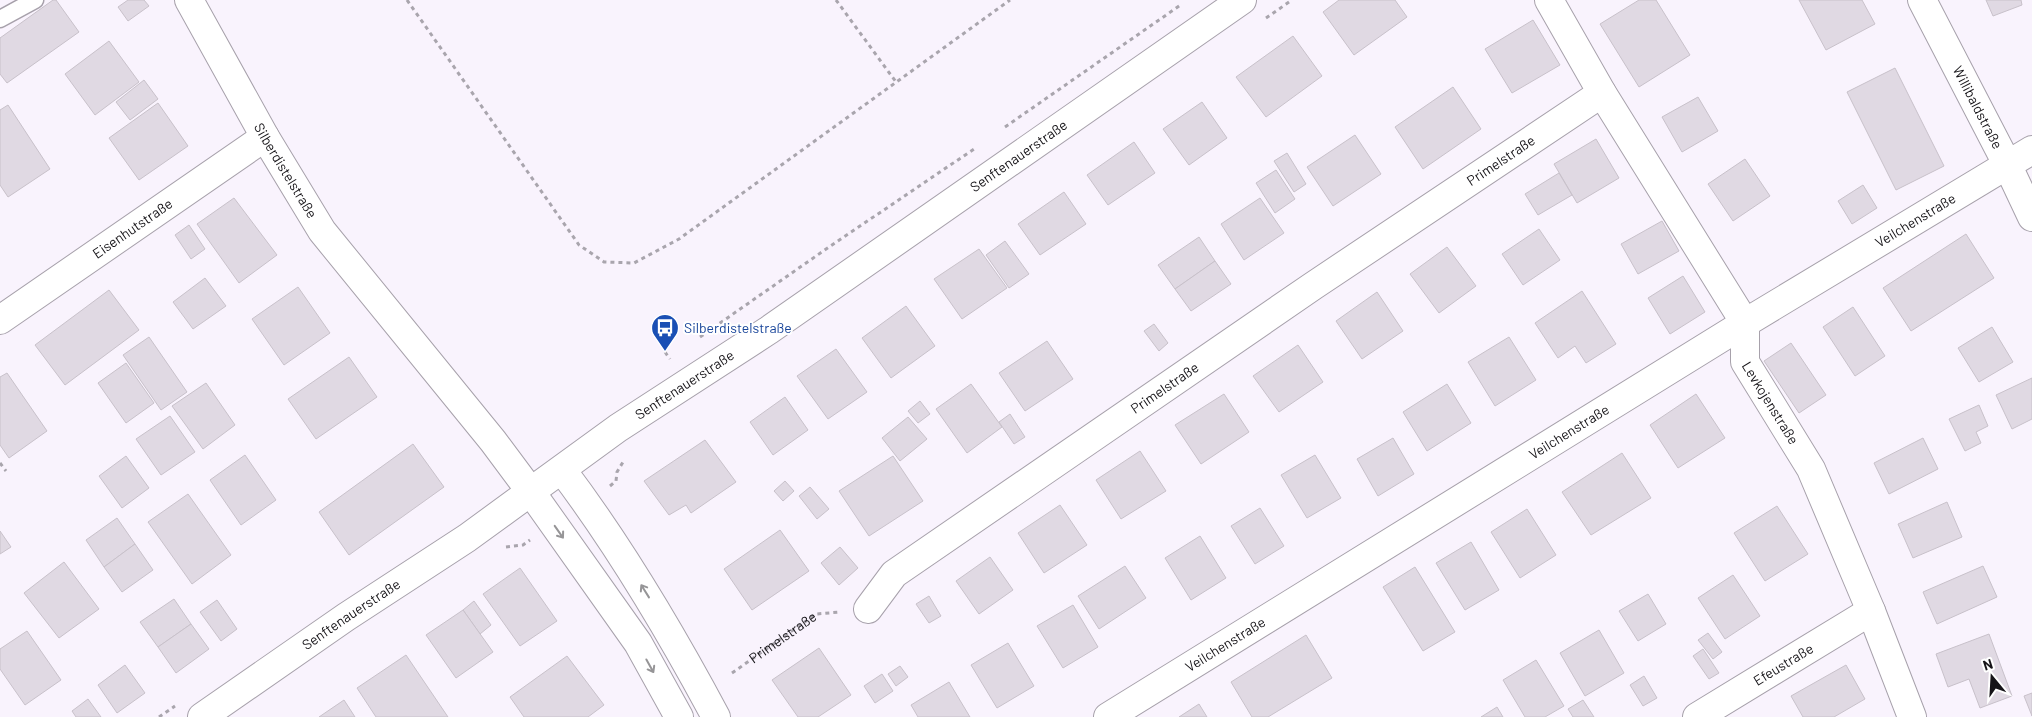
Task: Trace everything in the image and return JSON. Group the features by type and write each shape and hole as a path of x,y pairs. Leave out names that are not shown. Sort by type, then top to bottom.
{"street":[{"name":"Silberdistelstraße","path":"189,0 265,137 322,231 493,440 638,643 679,717"},
{"name":"Senftenauerstraße","path":"202,717 346,617 467,538 618,428 768,330 1242,0"},
{"path":"1549,0 1602,93 1745,323"},
{"name":"Willibaldstraße","path":"1922,0 2007,164 2032,217"},
{"name":"Primelstraße","path":"868,609 894,574 1313,286 1602,93"},
{"name":"Eisenhutstraße","path":"0,320 265,137"},
{"name":"Veilchenstraße","path":"1108,717 1745,323 2032,150"},
{"name":"Levkojenstraße","path":"1745,323 1745,362 1811,469 1871,611 1912,717"},
{"path":"513,468 562,470 605,529 671,633 716,717"},
{"name":"Efeustraße","path":"1696,717 1871,611"}],"lane":[{"path":"0,19 35,0"}],"path":[{"path":"407,0 579,245 604,262 634,264 680,239 1010,0"},
{"path":"836,0 896,82"},
{"path":"1001,130 1187,0"},
{"path":"698,339 829,246 984,142"},
{"path":"665,352 670,359"},
{"path":"662,364 677,354"},
{"path":"616,481 617,472 622,462"},
{"path":"0,463 6,471"},
{"path":"504,547 523,545"},
{"name":"Primelstraße","path":"732,672 816,614 868,609"}],"building":[{"path":"53,0 56,0 79,32 7,83 0,74 0,38"},
{"path":"128,0 144,0 149,6 128,21 118,7"},
{"path":"1339,0 1395,0 1407,17 1354,55 1323,12"},
{"path":"1639,0 1656,0 1690,55 1639,87 1600,24"},
{"path":"1799,0 1862,0 1875,24 1826,50"},
{"path":"1986,0 2021,0 2022,5 1993,16"},
{"path":"1533,20 1560,65 1512,93 1485,49"},
{"path":"1293,36 1322,76 1266,117 1236,77"},
{"path":"109,41 139,82 95,115 65,74"},
{"path":"1895,68 1944,166 1896,190 1847,92"},
{"path":"144,80 158,99 130,120 116,102"},
{"path":"1453,87 1481,129 1423,169 1395,127"},
{"path":"1698,97 1718,131 1682,152 1662,117"},
{"path":"1202,102 1227,138 1189,165 1163,129"},
{"path":"158,103 188,146 139,180 109,138"},
{"path":"8,105 50,169 8,197 0,185 0,110"},
{"path":"1355,135 1381,174 1333,206 1307,167"},
{"path":"1596,139 1619,178 1577,203 1554,164"},
{"path":"1134,142 1155,173 1108,205 1087,175"},
{"path":"1287,153 1306,184 1294,192 1274,161"},
{"path":"1745,159 1770,196 1733,221 1708,184"},
{"path":"1276,170 1295,199 1275,213 1256,183"},
{"path":"1559,173 1572,195 1538,215 1525,194"},
{"path":"1863,185 1877,208 1852,224 1838,201"},
{"path":"1064,192 1086,224 1040,255 1018,224"},
{"path":"234,198 277,255 239,283 197,224"},
{"path":"1260,198 1284,233 1244,260 1221,224"},
{"path":"1662,221 1679,251 1638,274 1621,244"},
{"path":"189,225 205,249 191,259 175,235"},
{"path":"1539,229 1560,260 1523,285 1502,254"},
{"path":"1966,234 1994,278 1911,331 1883,288"},
{"path":"1199,237 1215,261 1175,289 1158,265"},
{"path":"1005,241 1029,274 1009,288 986,255"},
{"path":"1447,247 1476,286 1439,313 1410,274"},
{"path":"979,249 1007,288 962,319 934,279"},
{"path":"1215,261 1231,284 1191,311 1175,289"},
{"path":"1683,276 1705,312 1670,334 1648,298"},
{"path":"205,278 226,306 193,329 173,302"},
{"path":"298,287 330,333 284,365 252,319"},
{"path":"109,290 139,330 65,385 35,345"},
{"path":"1582,291 1616,344 1586,363 1575,346 1558,358 1535,323"},
{"path":"1377,292 1403,331 1362,359 1336,321"},
{"path":"906,306 935,346 891,378 862,338"},
{"path":"1853,307 1885,356 1855,376 1823,327"},
{"path":"1154,324 1168,343 1159,351 1144,331"},
{"path":"1992,327 2013,362 1979,382 1958,348"},
{"path":"149,337 187,392 161,410 123,355"},
{"path":"1509,337 1536,380 1495,406 1468,362"},
{"path":"1047,341 1073,379 1025,411 999,373"},
{"path":"1791,343 1826,395 1799,413 1764,361"},
{"path":"1298,345 1323,382 1279,412 1253,376"},
{"path":"836,349 867,392 828,419 797,376"},
{"path":"349,357 377,397 316,439 288,399"},
{"path":"126,363 154,403 126,423 98,383"},
{"path":"7,373 47,431 9,458 0,445 0,377"},
{"path":"2032,378 2032,419 2012,429 1996,395"},
{"path":"206,383 235,425 203,449 172,406"},
{"path":"971,384 1002,427 967,453 936,409"},
{"path":"1447,384 1471,423 1427,451 1403,412"},
{"path":"1224,394 1249,432 1201,464 1175,425"},
{"path":"1696,394 1725,438 1678,468 1650,425"},
{"path":"785,397 808,430 773,455 750,422"},
{"path":"920,401 930,414 918,423 908,411"},
{"path":"1979,405 1988,426 1976,432 1981,443 1965,451 1949,419"},
{"path":"1010,414 1025,437 1014,444 999,422"},
{"path":"170,416 195,452 161,475 136,439"},
{"path":"908,417 927,439 900,461 882,438"},
{"path":"1393,438 1414,474 1378,496 1357,459"},
{"path":"1923,438 1938,469 1889,494 1874,463"},
{"path":"705,440 736,482 691,513 686,505 669,515 644,481"},
{"path":"413,444 444,487 349,555 319,512"},
{"path":"1140,451 1166,491 1121,519 1096,480"},
{"path":"1622,453 1651,498 1591,535 1562,492"},
{"path":"245,455 276,500 241,525 210,480"},
{"path":"1315,455 1341,498 1307,518 1281,475"},
{"path":"126,456 149,488 122,508 99,476"},
{"path":"893,456 923,501 869,536 839,491"},
{"path":"785,481 794,491 783,501 774,491"},
{"path":"810,487 829,509 817,519 799,496"},
{"path":"188,494 231,555 192,584 148,522"},
{"path":"1947,502 1962,537 1913,558 1898,524"},
{"path":"1060,505 1087,545 1044,573 1018,533"},
{"path":"1777,506 1808,554 1765,581 1734,533"},
{"path":"1260,508 1284,546 1255,564 1231,526"},
{"path":"1527,509 1556,555 1520,578 1491,532"},
{"path":"117,518 135,544 104,567 86,540"},
{"path":"780,530 809,571 752,610 724,569"},
{"path":"0,531 11,547 0,554"},
{"path":"1200,536 1226,578 1191,600 1165,558"},
{"path":"1471,542 1499,590 1465,610 1436,563"},
{"path":"135,544 153,570 122,592 104,567"},
{"path":"840,547 858,568 839,585 821,563"},
{"path":"990,557 1013,590 979,614 956,581"},
{"path":"64,562 99,609 59,638 24,593"},
{"path":"1125,566 1146,598 1099,629 1078,596"},
{"path":"1983,566 1997,597 1937,624 1923,592"},
{"path":"1415,567 1455,632 1423,651 1383,587"},
{"path":"520,568 557,621 520,646 483,594"},
{"path":"1733,575 1760,616 1725,639 1698,598"},
{"path":"1648,594 1666,624 1638,641 1619,611"},
{"path":"929,596 941,616 929,623 916,604"},
{"path":"174,599 191,624 158,647 140,622"},
{"path":"217,600 237,629 221,641 200,612"},
{"path":"474,601 491,625 480,634 463,610"},
{"path":"1073,605 1098,647 1063,668 1037,626"},
{"path":"463,610 493,652 456,678 426,635"},
{"path":"191,624 209,649 176,673 158,647"},
{"path":"1599,630 1624,673 1585,696 1560,653"},
{"path":"27,631 61,680 25,705 0,669 0,649"},
{"path":"1708,633 1722,652 1713,659 1698,640"},
{"path":"1989,634 2012,696 1980,708 1969,679 1948,687 1936,654"},
{"path":"1306,635 1332,678 1268,717 1252,717 1231,682"},
{"path":"1008,643 1034,686 997,708 971,665"},
{"path":"819,648 851,695 818,717 798,717 772,680"},
{"path":"1703,649 1719,673 1709,679 1693,656"},
{"path":"406,655 448,717 376,717 357,688"},
{"path":"567,656 604,705 588,717 524,717 510,697"},
{"path":"1536,660 1564,706 1545,717 1525,717 1503,680"},
{"path":"125,665 145,693 117,713 98,685"},
{"path":"1846,665 1865,699 1834,717 1803,717 1791,696"},
{"path":"900,666 908,677 896,686 888,674"},
{"path":"882,674 893,691 875,703 864,686"},
{"path":"1644,676 1657,698 1643,706 1630,685"},
{"path":"949,682 970,717 918,717 911,705"},
{"path":"2032,693 2032,716 2024,696"},
{"path":"88,699 101,717 76,717 72,711"},
{"path":"344,700 355,717 319,717"},
{"path":"1583,700 1594,717 1573,717 1568,709"},
{"path":"1199,704 1207,717 1179,717"},
{"path":"1497,707 1503,717 1481,717"}],"place":[{"name":"Silberdistelstraße","path":"665,352"}]}
